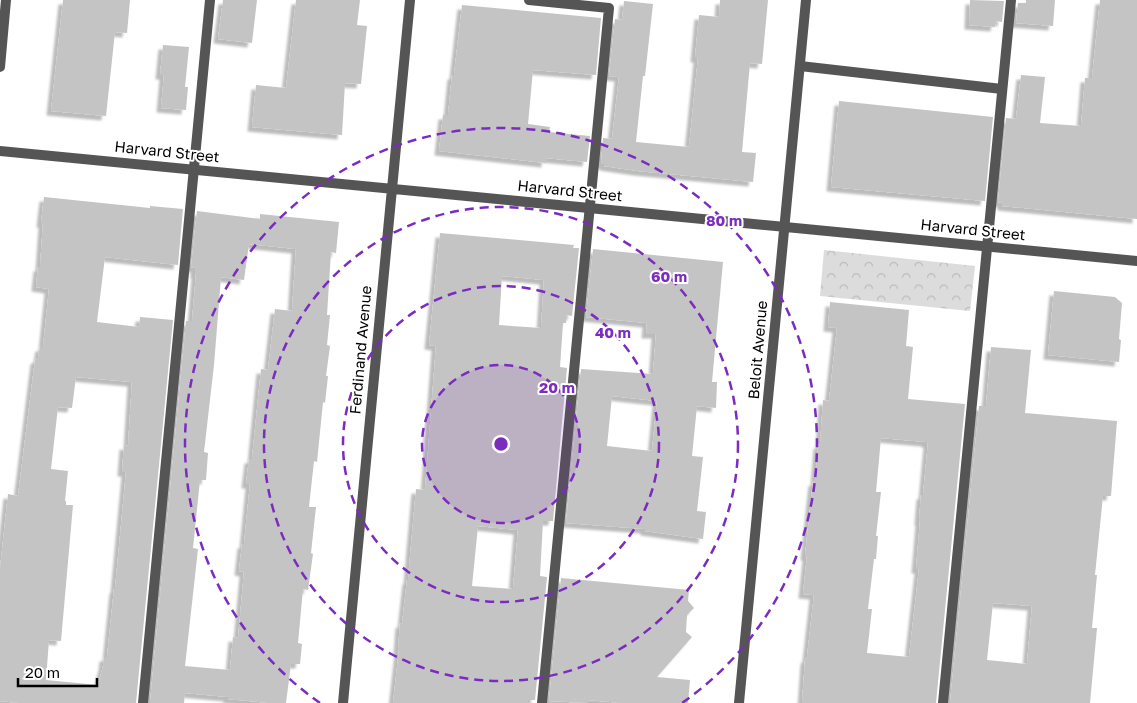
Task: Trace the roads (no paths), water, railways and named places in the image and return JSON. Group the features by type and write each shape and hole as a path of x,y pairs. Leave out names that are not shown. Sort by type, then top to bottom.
{"street":[{"path":"0,67 6,0"},
{"path":"143,703 210,0"},
{"name":"Ferdinand Avenue","path":"343,703 410,0"},
{"path":"529,0 609,8 542,703"},
{"name":"Beloit Avenue","path":"740,703 806,0"},
{"path":"943,703 1011,0"},
{"path":"800,66 1002,89"},
{"name":"Harvard Street","path":"0,151 1137,261"}]}
